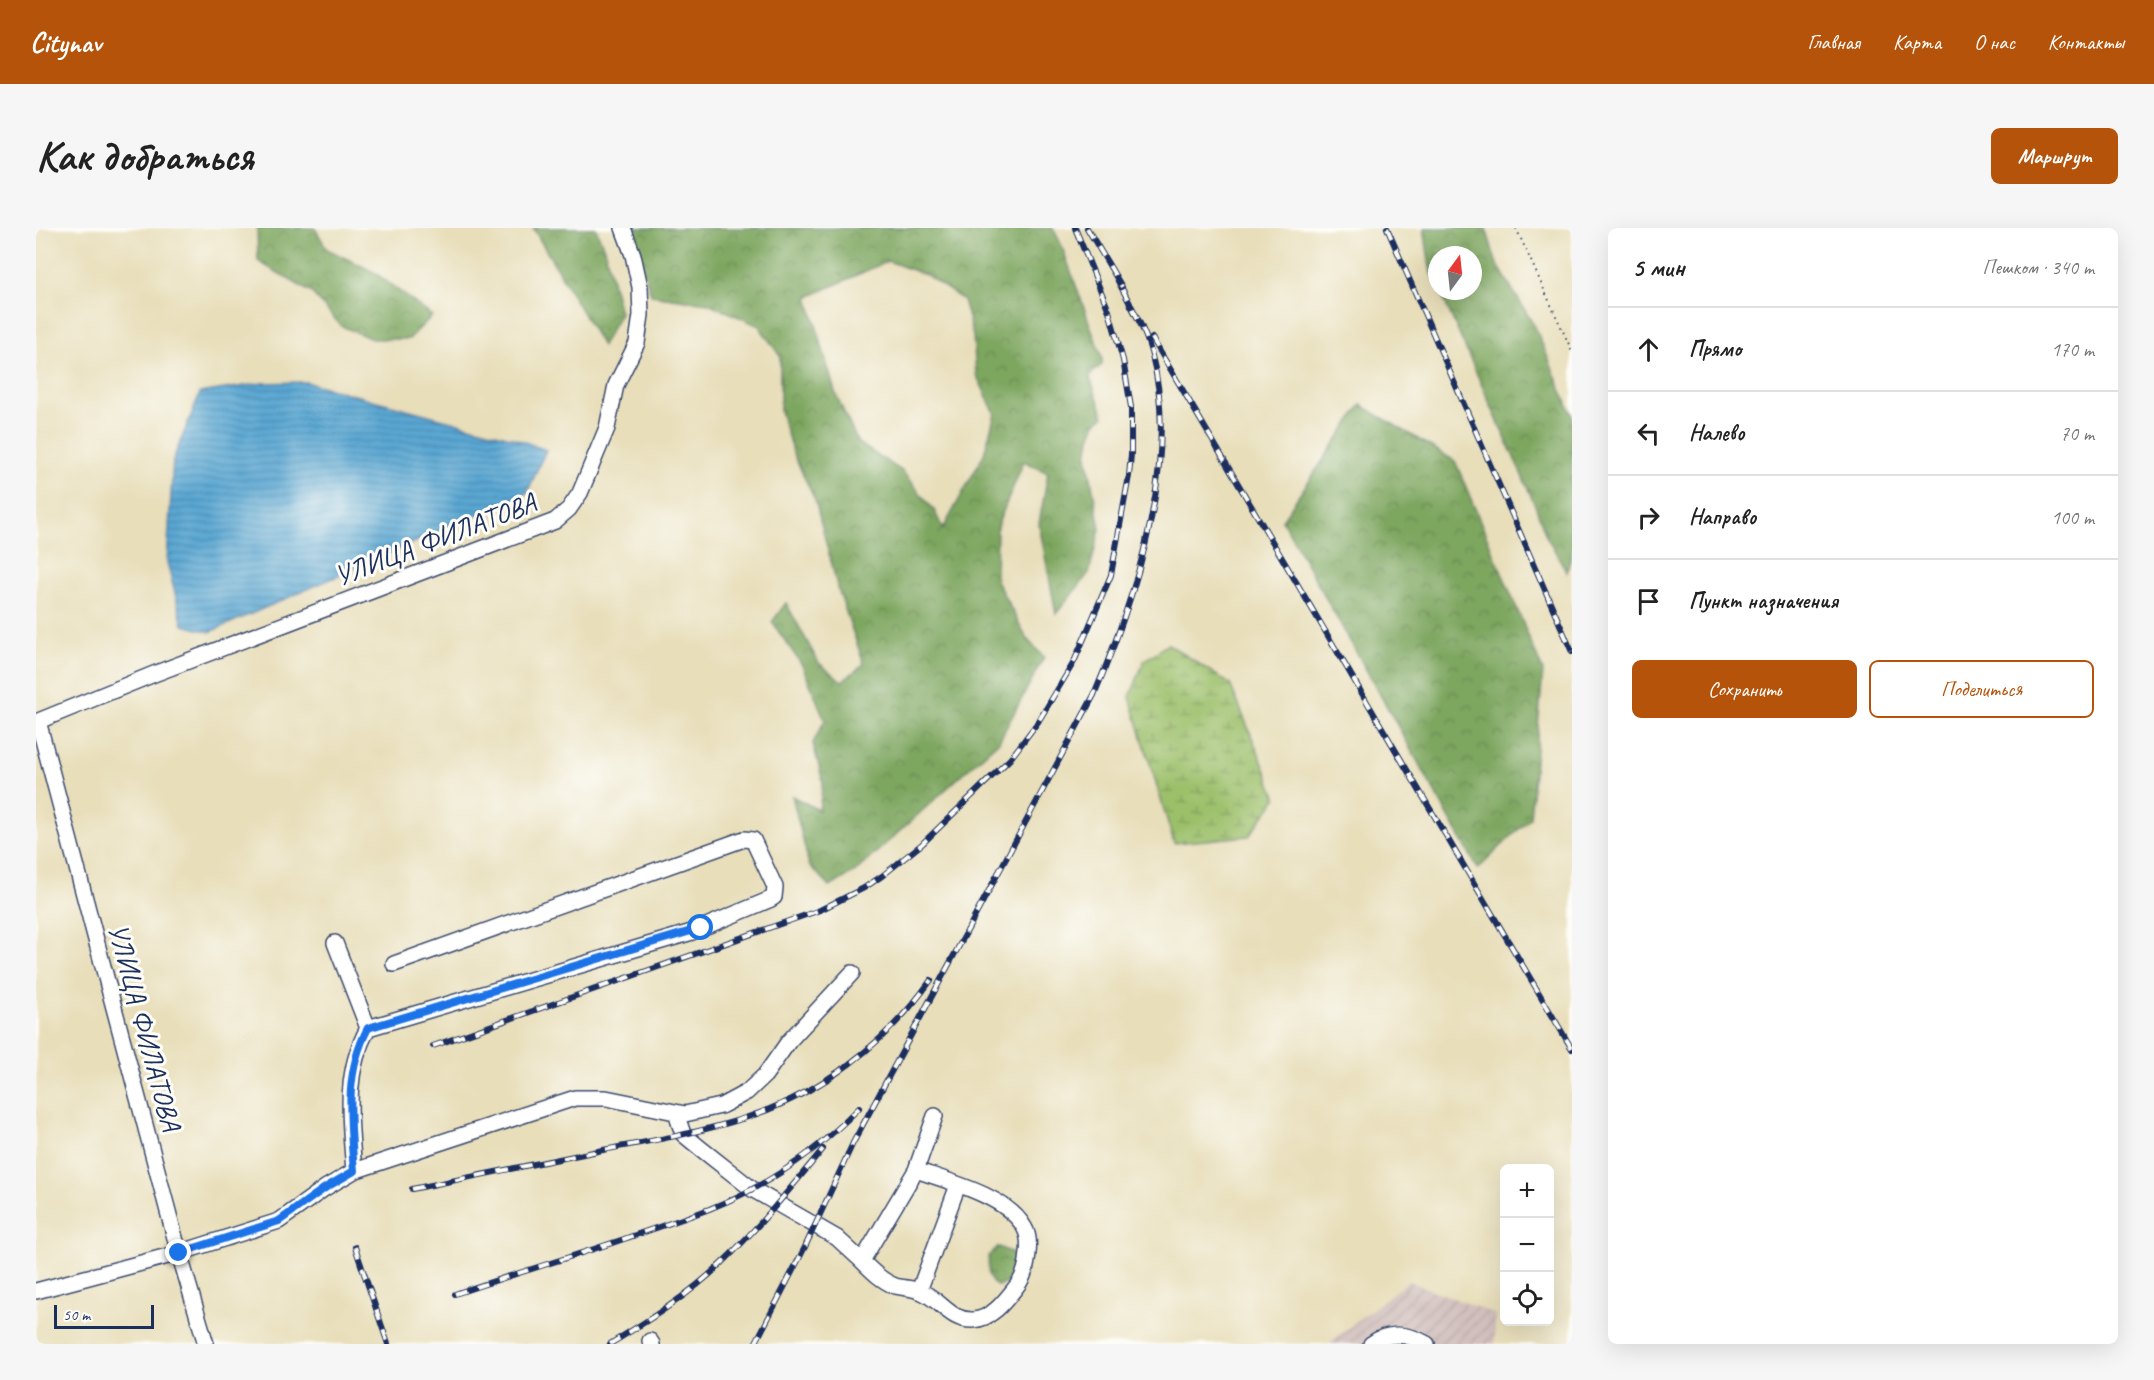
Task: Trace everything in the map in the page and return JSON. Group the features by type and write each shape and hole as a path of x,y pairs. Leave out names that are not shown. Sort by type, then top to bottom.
{"street":[{"name":"УЛИЦА ФИЛАТОВА","path":"206,1344 179,1253 37,722 154,674 555,520 569,509 580,494 607,428 616,385 637,343 641,315 640,287 633,255 623,228"},
{"path":"368,1028 701,928 771,899 774,897 775,887 753,840 744,839 394,964"},
{"path":"335,943 368,1028 357,1052 351,1075 350,1114 354,1171"},
{"path":"36,1291 179,1253 279,1221 325,1188 354,1171 574,1098 606,1098 676,1113 694,1113 721,1106 747,1092 765,1075 789,1041 852,972"},
{"path":"676,1113 683,1134 752,1189 832,1235 890,1283 919,1291 954,1316 978,1320 996,1309 1017,1286 1026,1270 1027,1232 1020,1221 993,1200 916,1170"},
{"path":"862,1261 916,1170 935,1116"},
{"path":"919,1291 958,1185"},
{"path":"1371,1344 1398,1334 1411,1336 1427,1344"}],"path":[{"path":"1516,228 1572,351"}],"shaded area":[{"path":"1408,1281 1495,1314 1495,1344 1328,1344"}],"green space":[{"path":"257,228 315,228 327,249 374,272 432,316 409,339 372,339 341,326 312,293 258,261"},
{"path":"533,228 596,228 605,251 620,313 602,346"},
{"path":"631,228 1053,228 1061,244 1102,358 1102,365 1093,372 1090,378 1104,416 1096,423 1090,438 1087,456 1100,529 1089,573 1056,614 1039,524 1048,473 1024,461 997,526 996,580 1027,639 1044,657 999,741 856,871 830,887 809,865 792,796 819,810 823,782 813,743 825,720 802,665 772,622 786,603 819,663 842,681 864,664 838,589 815,500 793,453 780,411 780,356 759,326 708,303 651,295","holes":["888,261 926,275 963,300 973,336 976,374 995,414 984,454 943,529 934,510 902,471 858,443 835,392 808,297"]},
{"path":"1424,228 1486,228 1496,262 1535,327 1572,415 1572,551 1567,572 1546,536 1535,505 1444,300 1482,300 1482,246 1428,246 1428,255"},
{"path":"1361,405 1455,461 1543,671 1530,818 1478,869 1282,520"},
{"path":"1168,644 1230,684 1277,798 1249,836 1174,843 1130,697 1144,661"},
{"path":"999,1247 1017,1258 1014,1272 1009,1280 997,1286 990,1280 988,1256"}],"water":[{"path":"306,382 514,438 546,450 527,493 210,632 183,625 167,562 173,460 200,393 263,383"}],"railway":[{"path":"433,1046 820,910 864,888 882,876 922,844 1010,759 1038,722 1074,662 1111,575 1129,476 1131,407 1123,360 1109,311 1075,228"},
{"path":"1087,228 1122,287"},
{"path":"1387,228 1572,652"},
{"path":"755,1344 805,1247 853,1143 1094,695 1125,615 1150,526 1161,436 1159,393 1151,352 1141,325 1118,281"},
{"path":"1152,338 1572,1049"},
{"path":"412,1189 692,1132 773,1108 825,1081 849,1064 894,1025 931,980"},
{"path":"455,1294 692,1216 734,1198 792,1165 827,1138 859,1108"},
{"path":"610,1344 668,1306 709,1275 761,1222 823,1149"},
{"path":"355,1247 388,1344"}],"route":[{"path":"179,1253 279,1221 325,1188 354,1171 350,1122 351,1075 357,1052 368,1028 701,928"}]}
